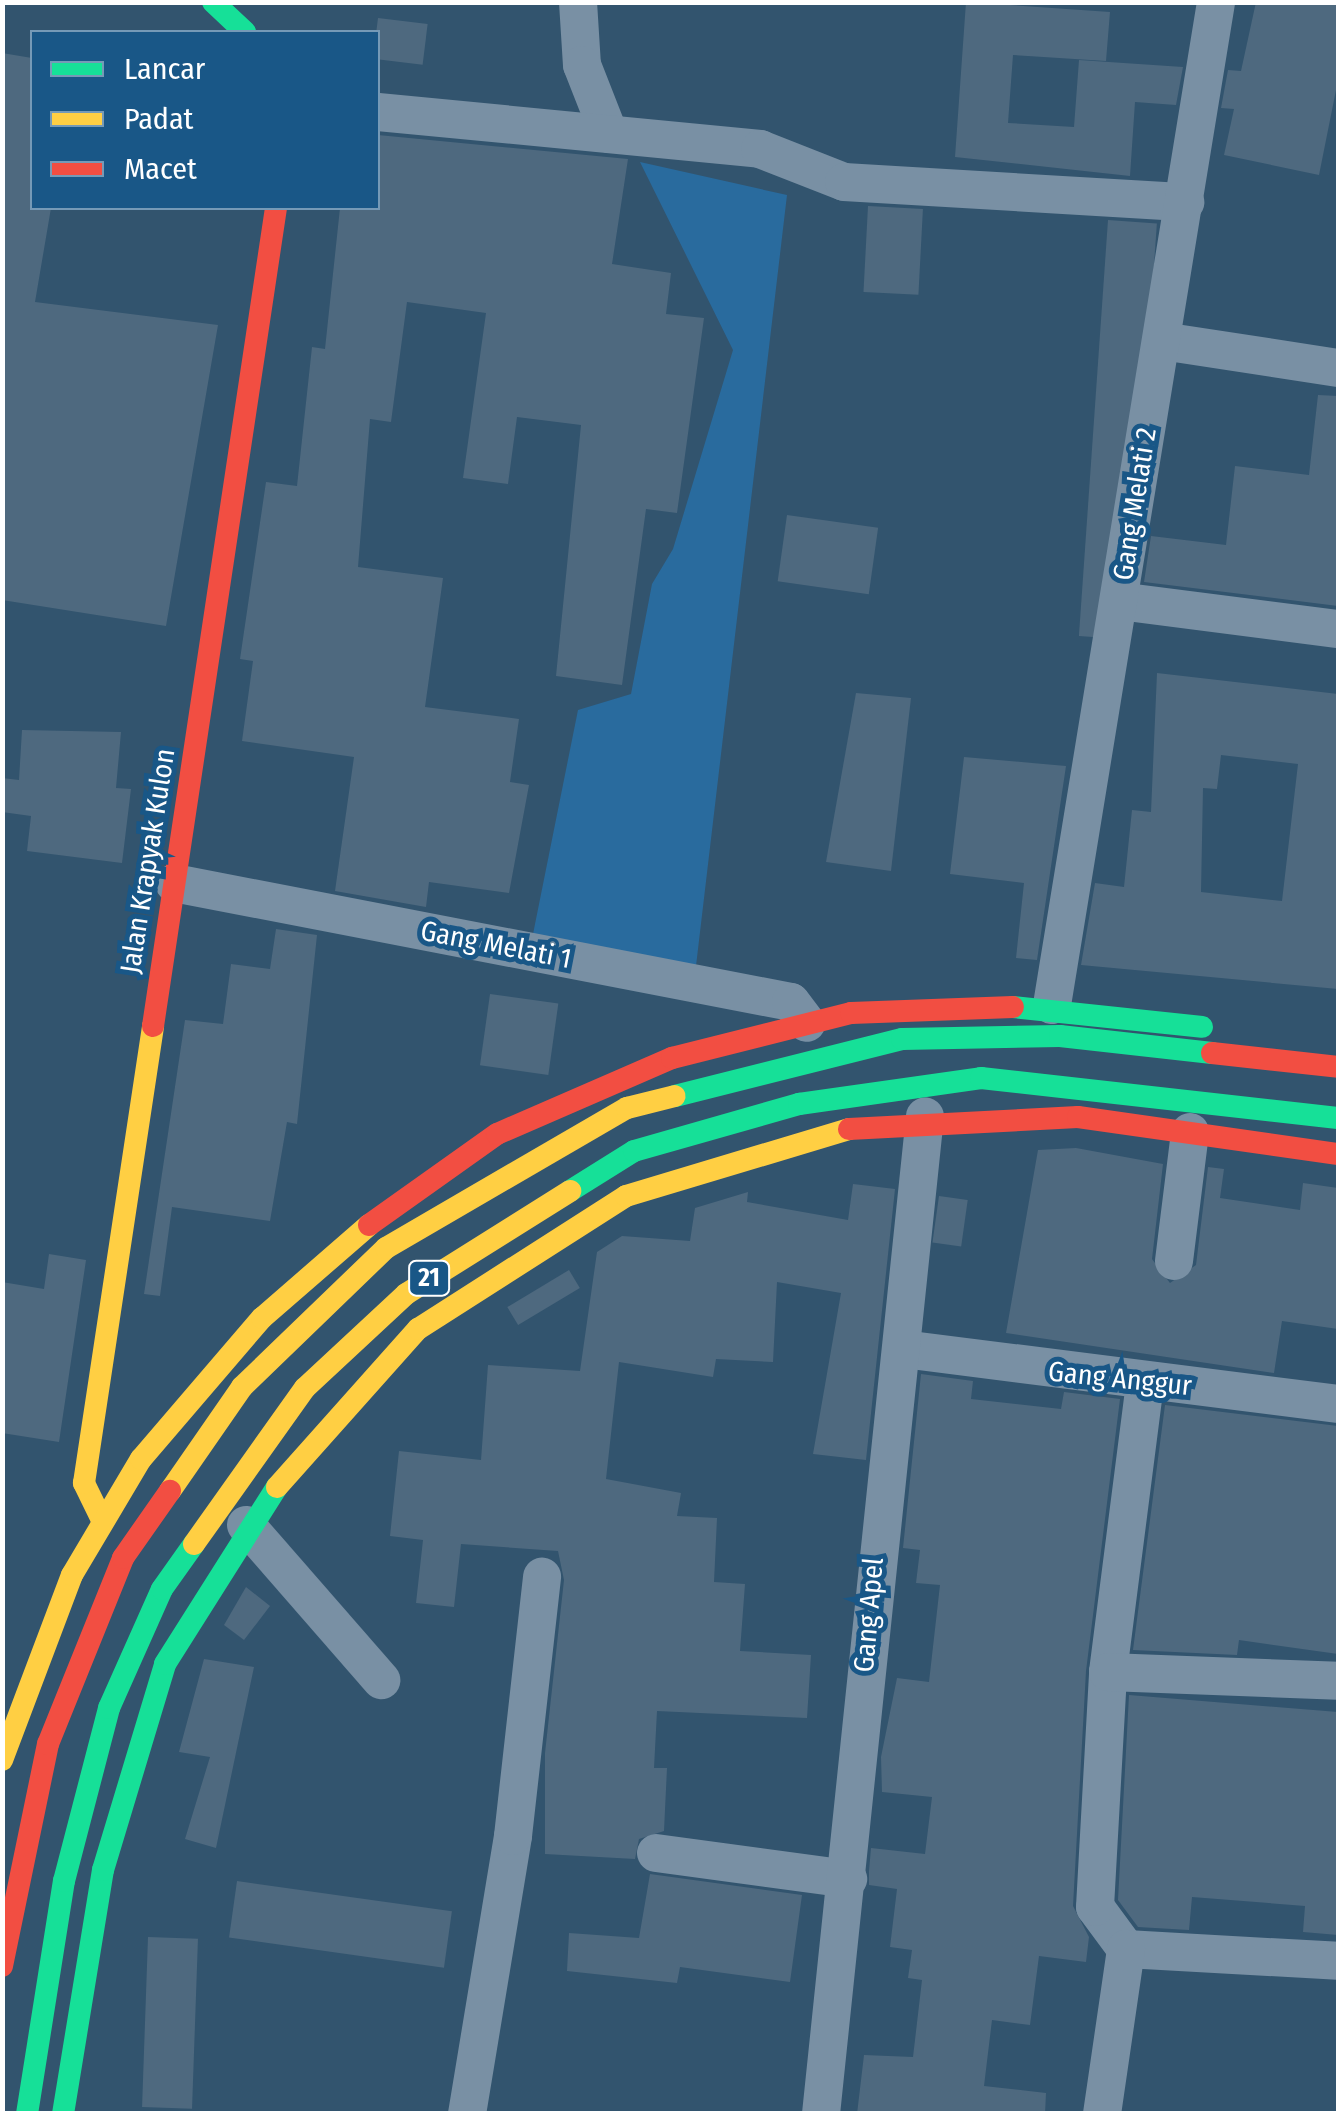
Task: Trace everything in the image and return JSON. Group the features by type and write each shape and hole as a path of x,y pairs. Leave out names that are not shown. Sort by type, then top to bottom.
{"main road":[{"path":"213,2 243,30"},
{"name":"Jalan Krapyak Kulon","path":"101,1518 84,1483 276,210"},
{"path":"2,1760 101,1518 262,1318 382,1211 576,1094 672,1058 851,1013 1052,1005 1338,1046"},
{"name":"21","path":"2,1966 48,1744 132,1543 168,1482 294,1331 453,1201 627,1108 902,1039 1060,1036 1338,1067"},
{"name":"21","path":"27,2114 69,1862 109,1708 162,1588 305,1388 406,1294 634,1152 799,1104 981,1078 1338,1118"},
{"path":"63,2114 132,1753 165,1664 246,1525 362,1382 418,1329 565,1228 729,1158 924,1116 1078,1116 1338,1154"}],"street":[{"path":"578,2 582,65 609,134"},
{"name":"Gang Melati 2","path":"1052,1005 1216,2"},
{"path":"380,112 760,149 844,182 1185,202"},
{"path":"1162,341 1338,368"},
{"path":"1119,601 1338,629"},
{"name":"Gang Melati 1","path":"174,883 791,1002 808,1024"},
{"name":"Gang Apel","path":"820,2114 848,1880 874,1549 903,1349 924,1116"},
{"path":"1174,1261 1190,1132"},
{"name":"Gang Anggur","path":"903,1349 1338,1404"},
{"path":"1102,2114 1126,1949 1095,1907 1108,1672 1145,1382"},
{"path":"246,1525 381,1680"},
{"path":"467,2114 513,1836 542,1577"},
{"path":"1108,1672 1338,1681"},
{"path":"656,1853 848,1880"},
{"path":"1126,1949 1338,1961"}],"shaded area":[{"path":"640,162 787,195 694,983 530,949 578,710 631,694 652,584 673,549 733,350"}],"building":[{"path":"966,2 1110,12 1106,61 1013,55 1008,123 1074,127 1079,60 1183,67 1176,105 1135,102 1130,176 955,157"},
{"path":"1256,2 1338,2 1338,80 1319,175 1224,155 1234,109 1221,108 1228,70 1241,71"},
{"path":"378,18 428,24 423,65 380,60"},
{"path":"2,53 30,58 30,210 51,210 35,302 218,325 166,626 2,600"},
{"path":"380,135 628,159 612,264 671,273 666,314 704,318 677,513 646,509 622,685 556,676 581,425 517,417 508,484 463,478 486,313 407,302 391,422 370,419 358,567 443,578 425,707 519,719 510,782 529,785 509,893 429,882 426,907 335,891 354,757 242,741 253,661 240,659 266,482 297,486 312,347 325,349 340,210 380,210"},
{"path":"868,206 923,209 918,295 863,292"},
{"path":"1108,220 1157,223 1128,639 1079,636"},
{"path":"1318,395 1338,396 1338,606 1144,582 1151,536 1226,545 1235,466 1309,475"},
{"path":"787,515 878,528 869,594 778,581"},
{"path":"1157,673 1338,694 1338,989 1081,965 1095,883 1124,887 1132,810 1151,812","holes":["1221,755 1298,764 1282,901 1201,892 1203,788 1217,789"]},
{"path":"856,693 911,698 891,871 826,862"},
{"path":"22,730 121,732 116,788 131,789 122,863 27,851 31,816 2,812 2,778 19,780"},
{"path":"964,757 1066,766 1037,960 1016,958 1024,883 950,874"},
{"path":"276,929 317,935 297,1124 287,1122 270,1221 172,1207 160,1296 144,1294 185,1020 223,1024 231,964 270,969"},
{"path":"490,994 558,1004 548,1075 480,1065"},
{"path":"1076,1148 1163,1164 1152,1259 1170,1283 1196,1265 1208,1167 1224,1169 1220,1198 1300,1210 1303,1183 1338,1188 1338,1329 1282,1321 1274,1373 1006,1333 1038,1150"},
{"path":"853,1184 895,1189 866,1460 813,1454 841,1293 777,1282 773,1362 716,1359 713,1377 619,1362 606,1479 681,1493 677,1516 717,1518 714,1582 745,1584 740,1651 811,1655 807,1718 657,1711 654,1768 667,1768 664,1831 639,1839 635,1859 545,1854 545,1753 564,1580 558,1551 461,1544 454,1607 416,1603 423,1540 390,1536 399,1451 481,1460 488,1365 580,1371 597,1252 622,1236 690,1241 695,1208 748,1192 747,1202 848,1220"},
{"path":"939,1196 968,1200 961,1247 932,1243"},
{"path":"49,1254 86,1260 59,1442 2,1433 2,1282 44,1289"},
{"path":"569,1270 580,1288 518,1325 507,1307"},
{"path":"921,1374 973,1381 971,1399 1061,1409 1064,1392 1120,1399 1086,1671 1073,1906 1089,1937 1086,1962 1039,1956 1030,2025 992,2020 984,2086 1046,2093 1045,2114 857,2114 864,2055 913,2057 922,1980 908,1978 912,1950 890,1947 897,1889 869,1885 871,1848 925,1854 932,1797 882,1792 881,1757 897,1678 929,1682 940,1585 916,1583 920,1550 903,1548"},
{"path":"1165,1405 1338,1426 1338,1654 1239,1640 1237,1655 1133,1650"},
{"path":"246,1587 270,1606 244,1640 224,1625"},
{"path":"204,1659 254,1667 216,1848 185,1839 210,1757 179,1752"},
{"path":"1129,1695 1338,1712 1338,1935 1303,1932 1305,1906 1192,1897 1189,1930 1138,1927 1118,1900"},
{"path":"650,1874 802,1895 790,1982 680,1967 677,1983 567,1971 569,1933 639,1938"},
{"path":"237,1881 452,1911 444,1968 229,1937"},
{"path":"148,1937 198,1939 192,2109 142,2107"}],"traffic: fast":[{"path":"213,2 243,30"},
{"path":"1013,1007 1202,1027"},
{"path":"675,1096 902,1039 1060,1036 1212,1053"},
{"path":"570,1191 634,1151 799,1104 981,1078 1338,1118"},
{"path":"63,2114 103,1870 165,1664 277,1487"},
{"path":"27,2114 64,1881 109,1708 162,1589 194,1544"}],"traffic: slow":[{"path":"101,1518 84,1483 153,1026"},
{"path":"170,1491 242,1387 386,1248 627,1108 675,1096"},
{"path":"277,1487 418,1329 626,1196 849,1129"},
{"path":"194,1544 305,1388 406,1294 570,1191"},
{"path":"2,1760 72,1575 141,1459 262,1318 369,1225"}],"traffic: jam":[{"path":"153,1026 276,210"},
{"path":"369,1225 497,1134 672,1058 851,1013 1013,1007"},
{"path":"1212,1053 1338,1067"},
{"path":"849,1129 1078,1117 1338,1154"},
{"path":"2,1966 48,1744 123,1558 170,1491"}]}
